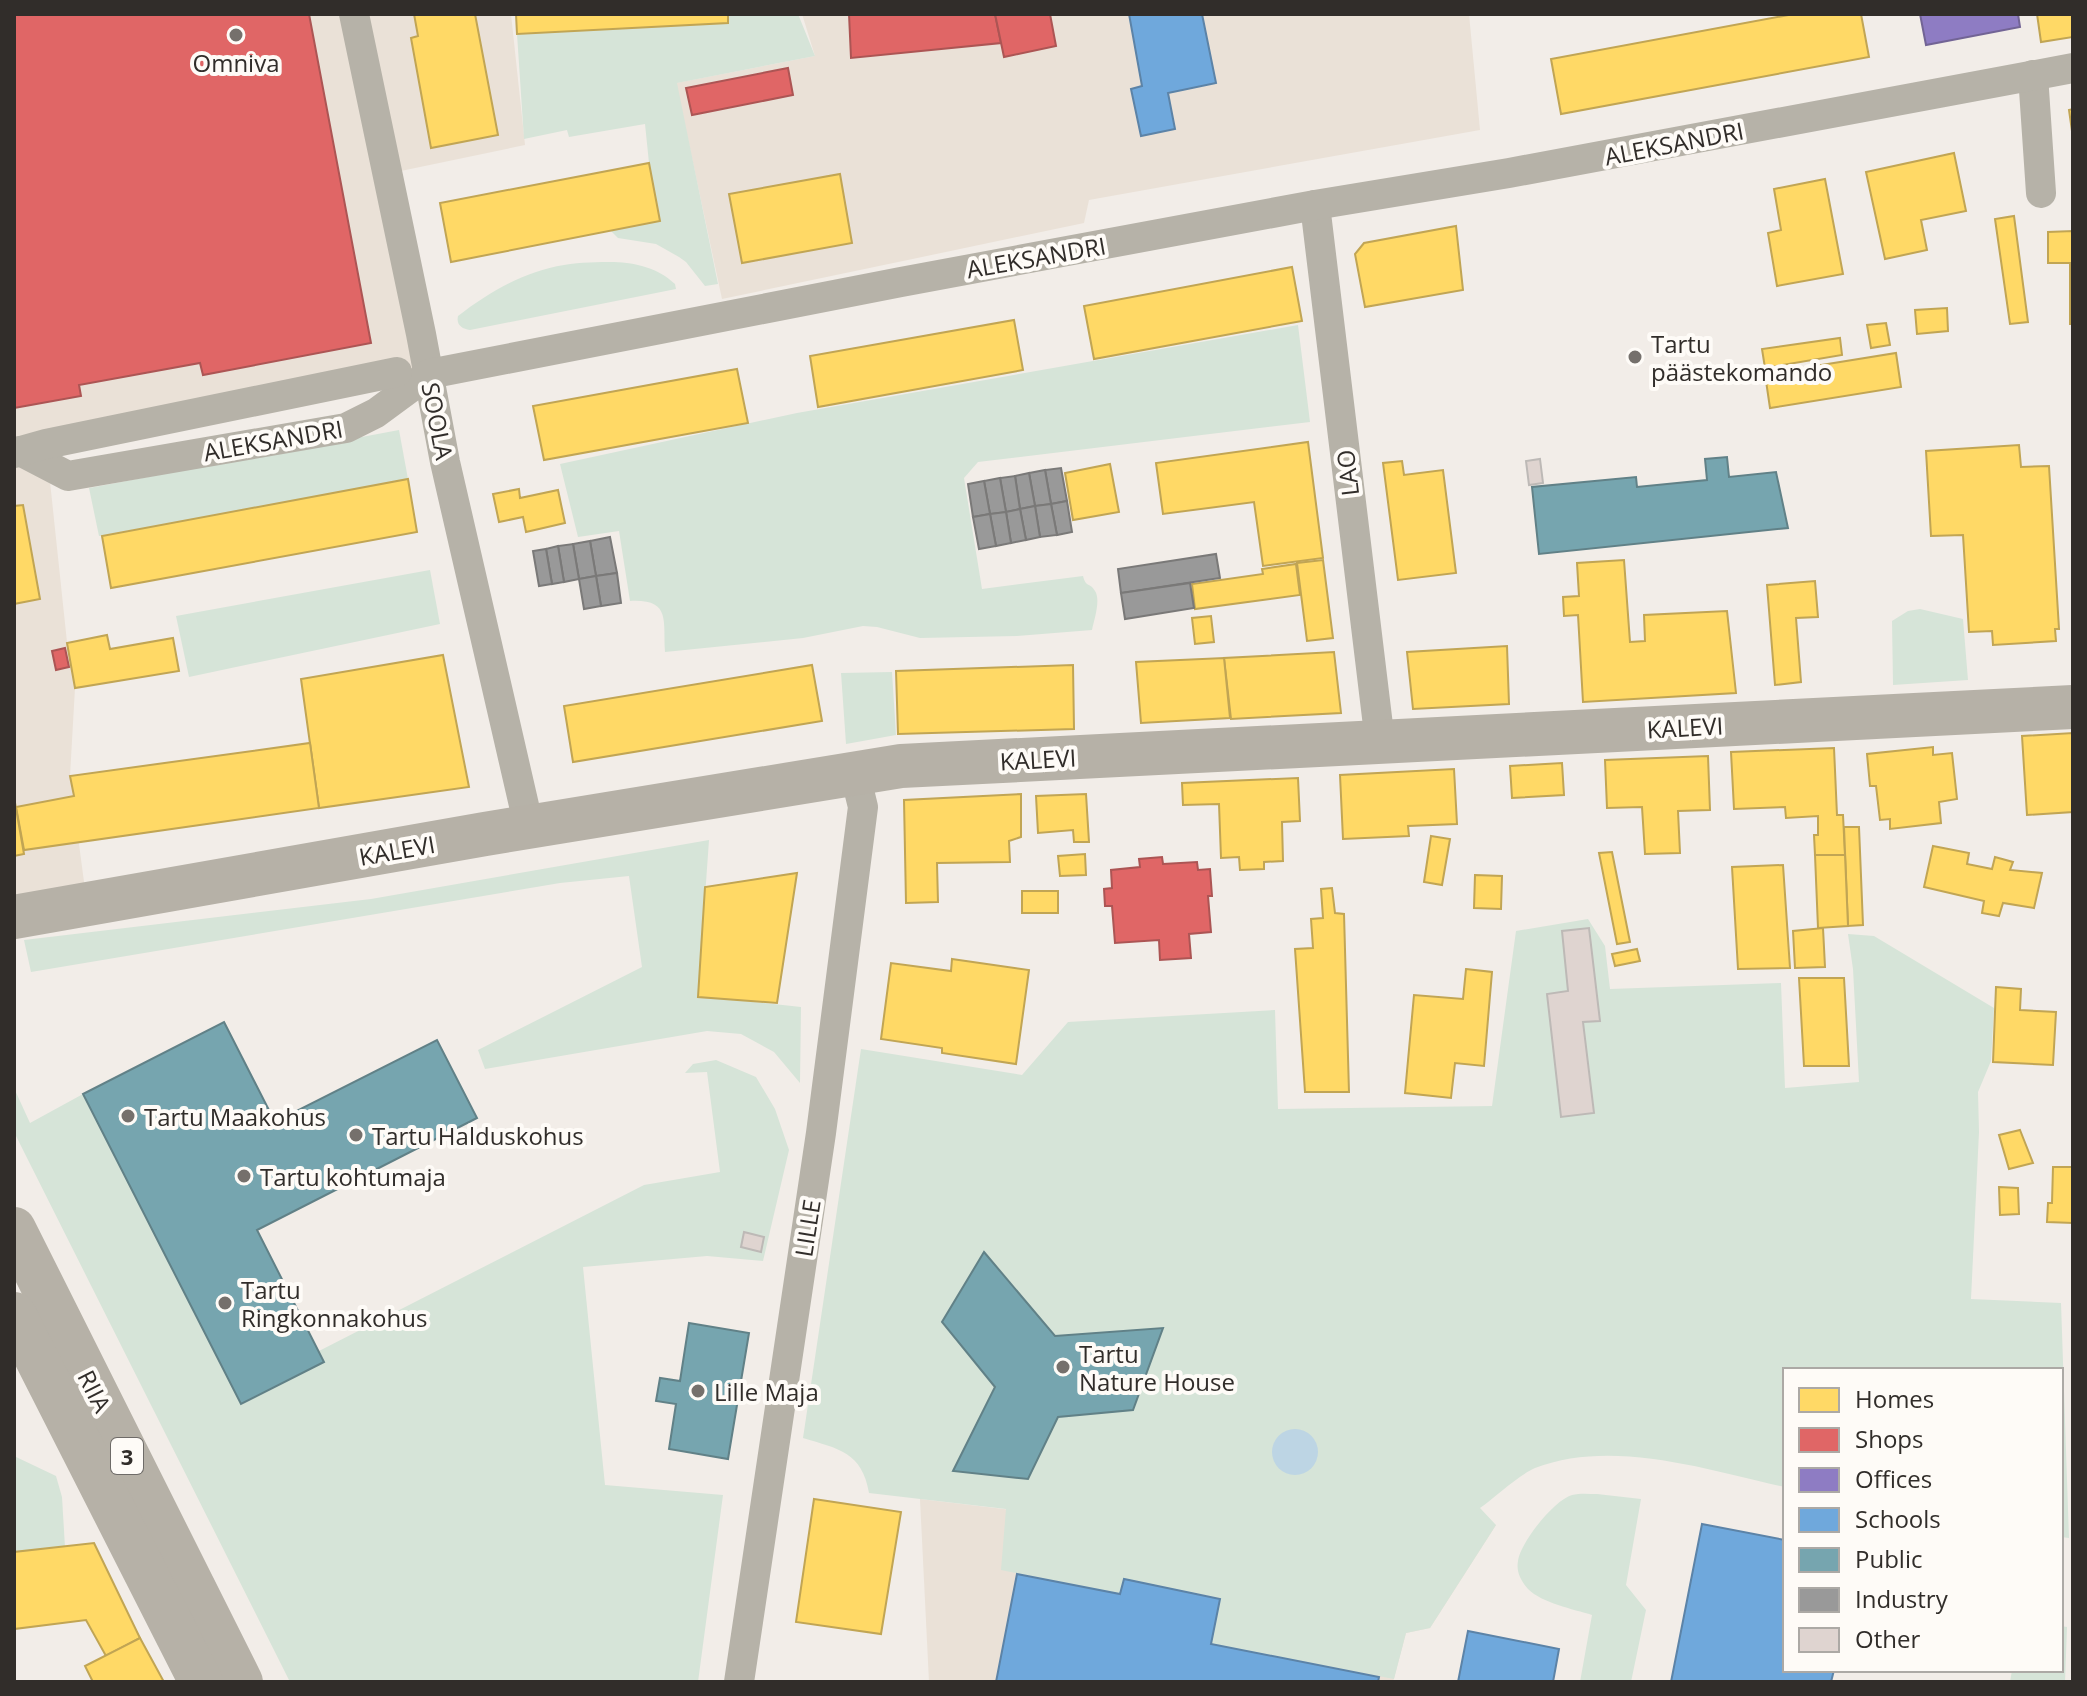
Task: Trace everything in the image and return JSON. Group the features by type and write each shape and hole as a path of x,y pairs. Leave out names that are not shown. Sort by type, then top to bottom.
{"main road":[{"name":"KALEVI","path":"14,917 901,766 2073,707"},
{"name":"RIIA","path":"14,1229 241,1682"},
{"name":"RIIA","path":"14,1314 201,1682"}],"street":[{"name":"SOOLA","path":"354,14 445,462 529,827"},
{"name":"ALEKSANDRI","path":"17,452 68,476 346,428 376,413 429,374 901,282 1315,205 1525,171 2073,68"},
{"path":"2033,75 2041,193"},
{"name":"LAO","path":"1315,205 1380,742"},
{"name":"ALEKSANDRI","path":"17,452 397,372"},
{"name":"LILLE","path":"739,1682 821,1133 863,807 855,774"}],"shaded area":[{"path":"14,14 511,14 525,145 396,172 433,365 46,444 67,642 75,688 70,776 86,897 14,908"},
{"path":"802,14 1469,14 1480,130 1089,200 1084,223 722,299 676,83 815,56"},
{"path":"920,1499 1168,1529 1496,1525 1430,1628 1406,1633 1393,1682 929,1682"}],"green space":[{"path":"728,14 798,14 815,56 677,83 718,284 705,286 679,257 656,244 618,238 611,231 660,221 645,124 569,137 567,130 524,139 517,34 727,23"},
{"path":"614,262 654,270 675,284 676,289 470,330 462,328 458,322 458,316 482,299 535,272 570,264"},
{"path":"1298,325 1310,422 978,462 964,478 982,589 1083,576 1097,595 1092,630 1017,636 920,638 863,626 803,638 665,652 664,621 659,608 643,601 630,601 619,531 578,537 560,464 797,413"},
{"path":"399,430 408,479 99,536 89,488"},
{"path":"430,570 440,624 189,677 176,616"},
{"path":"1920,609 1963,619 1968,680 1893,685 1892,621 1908,611"},
{"path":"892,672 896,735 846,744 841,673"},
{"path":"709,840 698,996 801,1007 800,1083 774,1052 741,1034 707,1031 485,1069 478,1050 642,967 629,876 560,883 31,972 24,940 371,899"},
{"path":"1588,919 1605,946 1610,989 1781,983 1785,1088 1859,1082 1848,934 1874,936 1994,1008 1991,1061 1978,1092 1971,1299 2061,1303 2069,1538 2063,1537 2063,1368 1783,1368 1783,1487 1692,1466 1628,1456 1565,1460 1535,1468 1480,1508 1496,1525 1430,1628 1406,1633 1394,1679 1211,1644 1220,1598 1124,1579 1120,1594 1001,1570 1006,1509 869,1493 866,1479 855,1460 838,1449 803,1438 861,1049 1022,1075 1068,1022 1275,1010 1278,1109 1492,1106 1516,931"},
{"path":"716,1060 756,1077 775,1109 789,1150 763,1261 707,1256 583,1267 605,1485 723,1495 698,1682 290,1682 14,1132 14,1088 30,1123 83,1094 241,1404 323,1361 319,1351 644,1185 720,1172 707,1072 685,1073 693,1064"},
{"path":"14,1456 56,1476 62,1497 65,1547 14,1552"},
{"path":"1597,1494 1641,1499 1626,1585 1646,1610 1631,1682 1580,1682 1592,1615 1534,1594 1523,1583 1518,1569 1525,1544 1556,1505 1572,1495"},
{"path":"2063,1626 2067,1627 2065,1682 2010,1682 2012,1672 2063,1672"}],"water":[{"path":"1295,1429 1311,1436 1318,1452 1311,1468 1295,1475 1279,1468 1272,1452 1279,1436"}],"building: Homes":[{"path":"414,14 475,14 498,135 431,148 411,38 418,36"},
{"path":"516,14 728,14 728,23 517,34"},
{"path":"1794,14 1861,14 1869,57 1561,114 1551,59"},
{"path":"2037,14 2073,14 2073,37 2041,42"},
{"path":"2073,109 2073,138 2069,110"},
{"path":"1954,153 1966,211 1921,220 1927,250 1885,259 1866,172"},
{"path":"649,163 660,221 451,262 440,203"},
{"path":"840,174 852,243 742,263 729,194"},
{"path":"1825,179 1843,274 1777,286 1768,233 1781,230 1774,189"},
{"path":"2014,216 2028,322 2010,324 1995,219"},
{"path":"1456,226 1463,290 1365,307 1355,254 1364,243"},
{"path":"2073,231 2073,324 2070,324 2070,263 2048,263 2048,232"},
{"path":"1292,267 1302,321 1094,359 1084,306"},
{"path":"1947,308 1948,331 1917,334 1915,310"},
{"path":"1014,320 1023,370 818,407 810,356"},
{"path":"1886,323 1890,345 1871,348 1867,325"},
{"path":"1840,338 1842,355 1765,368 1762,349"},
{"path":"1896,353 1901,387 1770,408 1765,374"},
{"path":"737,369 748,423 544,460 533,406"},
{"path":"1308,442 1323,558 1263,566 1254,502 1163,514 1156,463"},
{"path":"2019,445 2021,467 2049,466 2059,629 2055,629 2056,641 1993,645 1992,631 1969,632 1963,535 1931,536 1926,451"},
{"path":"1402,461 1404,475 1443,470 1456,573 1398,580 1383,463"},
{"path":"1110,464 1119,512 1073,520 1065,473"},
{"path":"408,479 417,532 111,588 102,536"},
{"path":"519,489 520,498 558,490 565,523 526,532 523,517 499,522 493,494"},
{"path":"23,505 40,599 14,604 14,506"},
{"path":"1323,560 1333,638 1307,641 1297,563"},
{"path":"1624,560 1630,642 1645,641 1644,615 1727,611 1736,693 1583,702 1578,615 1564,616 1563,597 1579,596 1577,563"},
{"path":"1296,564 1300,595 1195,609 1192,584 1263,574 1262,569"},
{"path":"1815,581 1818,617 1796,618 1801,682 1775,685 1767,585"},
{"path":"1211,616 1214,642 1195,644 1192,618"},
{"path":"107,635 110,649 173,638 179,671 75,688 67,643"},
{"path":"1507,646 1509,704 1413,709 1407,652"},
{"path":"1334,652 1341,713 1231,719 1224,658"},
{"path":"443,655 469,787 319,808 301,679"},
{"path":"1224,658 1230,718 1141,723 1136,662"},
{"path":"812,665 822,721 573,762 564,706"},
{"path":"1073,665 1074,729 898,734 896,671"},
{"path":"2073,733 2073,812 2027,815 2022,736"},
{"path":"310,743 319,808 24,850 16,807 74,796 70,776"},
{"path":"1933,747 1933,755 1952,753 1957,799 1939,802 1941,823 1890,829 1890,819 1880,820 1876,786 1870,786 1867,754"},
{"path":"1834,748 1837,815 1843,815 1845,855 1815,855 1814,835 1818,835 1818,816 1786,818 1785,807 1734,809 1731,752"},
{"path":"1708,756 1710,810 1678,811 1680,853 1645,854 1642,807 1607,808 1605,760"},
{"path":"1562,763 1564,795 1512,798 1510,766"},
{"path":"1454,769 1457,824 1408,826 1409,836 1343,839 1340,775"},
{"path":"1298,778 1300,821 1282,822 1283,861 1264,862 1264,869 1240,870 1239,857 1221,858 1219,804 1183,805 1182,783"},
{"path":"1021,794 1021,837 1009,841 1010,862 937,863 938,902 906,903 904,800"},
{"path":"1086,794 1089,842 1074,842 1073,830 1038,833 1036,796"},
{"path":"14,797 24,854 14,856"},
{"path":"1844,827 1859,827 1863,925 1848,926"},
{"path":"1431,836 1450,839 1442,885 1424,882"},
{"path":"1933,846 1969,853 1967,864 1992,869 1995,857 2013,862 2010,870 2042,873 2034,908 2003,903 1999,916 1982,913 1984,901 1924,887"},
{"path":"1612,852 1630,942 1617,944 1599,853"},
{"path":"1085,854 1086,875 1060,876 1058,856"},
{"path":"1815,855 1845,855 1848,926 1818,928"},
{"path":"1783,865 1790,968 1738,969 1732,867"},
{"path":"797,873 777,1003 698,997 705,887"},
{"path":"1475,875 1502,876 1501,909 1474,908"},
{"path":"1332,888 1335,913 1344,914 1349,1092 1305,1092 1295,949 1313,948 1311,919 1323,918 1321,889"},
{"path":"1022,891 1058,891 1058,913 1022,913"},
{"path":"1823,928 1825,967 1795,968 1793,931"},
{"path":"1637,949 1640,961 1615,966 1612,954"},
{"path":"952,959 1029,970 1016,1064 942,1053 942,1048 881,1039 891,963 951,971"},
{"path":"1466,969 1492,972 1484,1066 1455,1063 1451,1098 1405,1093 1414,995 1463,999"},
{"path":"1799,978 1844,978 1849,1066 1804,1066"},
{"path":"1996,987 2021,989 2020,1010 2056,1012 2053,1065 1993,1062"},
{"path":"2020,1130 2033,1163 2009,1169 1999,1135"},
{"path":"2053,1167 2073,1167 2073,1223 2047,1222 2048,1203 2052,1203"},
{"path":"1999,1187 2018,1188 2019,1214 2000,1215"},
{"path":"814,1499 901,1512 881,1634 796,1622"},
{"path":"94,1543 140,1638 106,1656 86,1620 14,1629 14,1552"},
{"path":"140,1638 164,1682 93,1682 85,1666"}],"building: Shops":[{"path":"14,14 309,14 371,343 203,375 200,363 79,385 81,396 14,408"},
{"path":"849,14 995,14 1001,43 851,58"},
{"path":"995,14 1050,14 1056,46 1004,57"},
{"path":"788,68 793,95 692,115 686,88"},
{"path":"65,648 69,667 56,670 52,651"},
{"path":"1162,857 1163,864 1197,862 1198,870 1210,869 1212,896 1208,896 1211,932 1189,934 1191,958 1160,960 1159,940 1115,943 1112,906 1105,906 1104,889 1112,888 1111,870 1140,867 1139,859"}],"building: Offices":[{"path":"1920,14 2018,14 2020,27 1926,45"}],"building: Schools":[{"path":"1129,14 1202,14 1216,83 1168,93 1175,129 1141,136 1131,89 1142,86"},
{"path":"1702,1524 1783,1540 1783,1672 1834,1672 1831,1682 1671,1682"},
{"path":"1017,1574 1120,1594 1124,1579 1220,1599 1211,1644 1379,1677 1378,1682 996,1682"},
{"path":"1468,1631 1559,1649 1553,1682 1458,1682"}],"building: Public":[{"path":"1727,457 1729,477 1776,472 1788,528 1539,554 1532,487 1636,477 1637,487 1707,480 1705,459"},
{"name":"Tartu kohtumaja","path":"224,1022 275,1122 437,1040 477,1118 257,1230 324,1362 241,1404 83,1094"},
{"name":"Tartu Nature House","path":"984,1252 1055,1336 1163,1328 1133,1410 1058,1417 1028,1479 953,1471 995,1387 942,1322"},
{"name":"Lille Maja","path":"689,1323 749,1333 728,1459 669,1449 676,1404 656,1401 660,1378 680,1381"}],"building: Industry":[{"path":"1061,468 1067,501 1051,504 1045,470"},
{"path":"1045,470 1051,504 1035,506 1029,473"},
{"path":"1029,473 1035,506 1020,509 1015,476"},
{"path":"1015,476 1020,509 1006,512 1000,478"},
{"path":"1000,478 1006,512 990,514 984,481"},
{"path":"984,481 990,514 973,517 968,484"},
{"path":"1067,501 1072,532 1057,535 1051,504"},
{"path":"1051,504 1057,535 1040,537 1035,506"},
{"path":"1035,506 1040,537 1026,540 1020,509"},
{"path":"1020,509 1026,540 1011,543 1006,512"},
{"path":"1006,512 1011,543 996,546 990,514"},
{"path":"990,514 996,546 979,549 973,517"},
{"path":"610,537 617,573 596,576 590,541"},
{"path":"590,541 596,576 579,579 573,544"},
{"path":"573,544 579,579 564,582 558,546"},
{"path":"558,546 564,582 552,584 546,549"},
{"path":"546,549 552,584 539,586 533,551"},
{"path":"1216,554 1220,578 1121,593 1118,569"},
{"path":"617,573 621,603 601,606 596,576"},
{"path":"596,576 601,606 584,609 579,579"},
{"path":"1190,583 1194,608 1125,619 1121,593"}],"building: Other":[{"path":"1540,459 1543,483 1529,485 1526,461"},
{"path":"1589,928 1600,1021 1583,1022 1594,1113 1561,1117 1547,994 1568,991 1562,931"},
{"path":"744,1232 764,1237 761,1252 741,1247"}],"place":[{"name":"Omniva","path":"236,35"},
{"name":"Tartu päästekomando","path":"1635,357"},
{"name":"Tartu Maakohus","path":"128,1116"},
{"name":"Tartu Halduskohus","path":"356,1135"},
{"name":"Tartu kohtumaja","path":"244,1176"},
{"name":"Tartu Ringkonnakohus","path":"225,1303"},
{"name":"Tartu Nature House","path":"1063,1367"},
{"name":"Lille Maja","path":"698,1391"}]}
